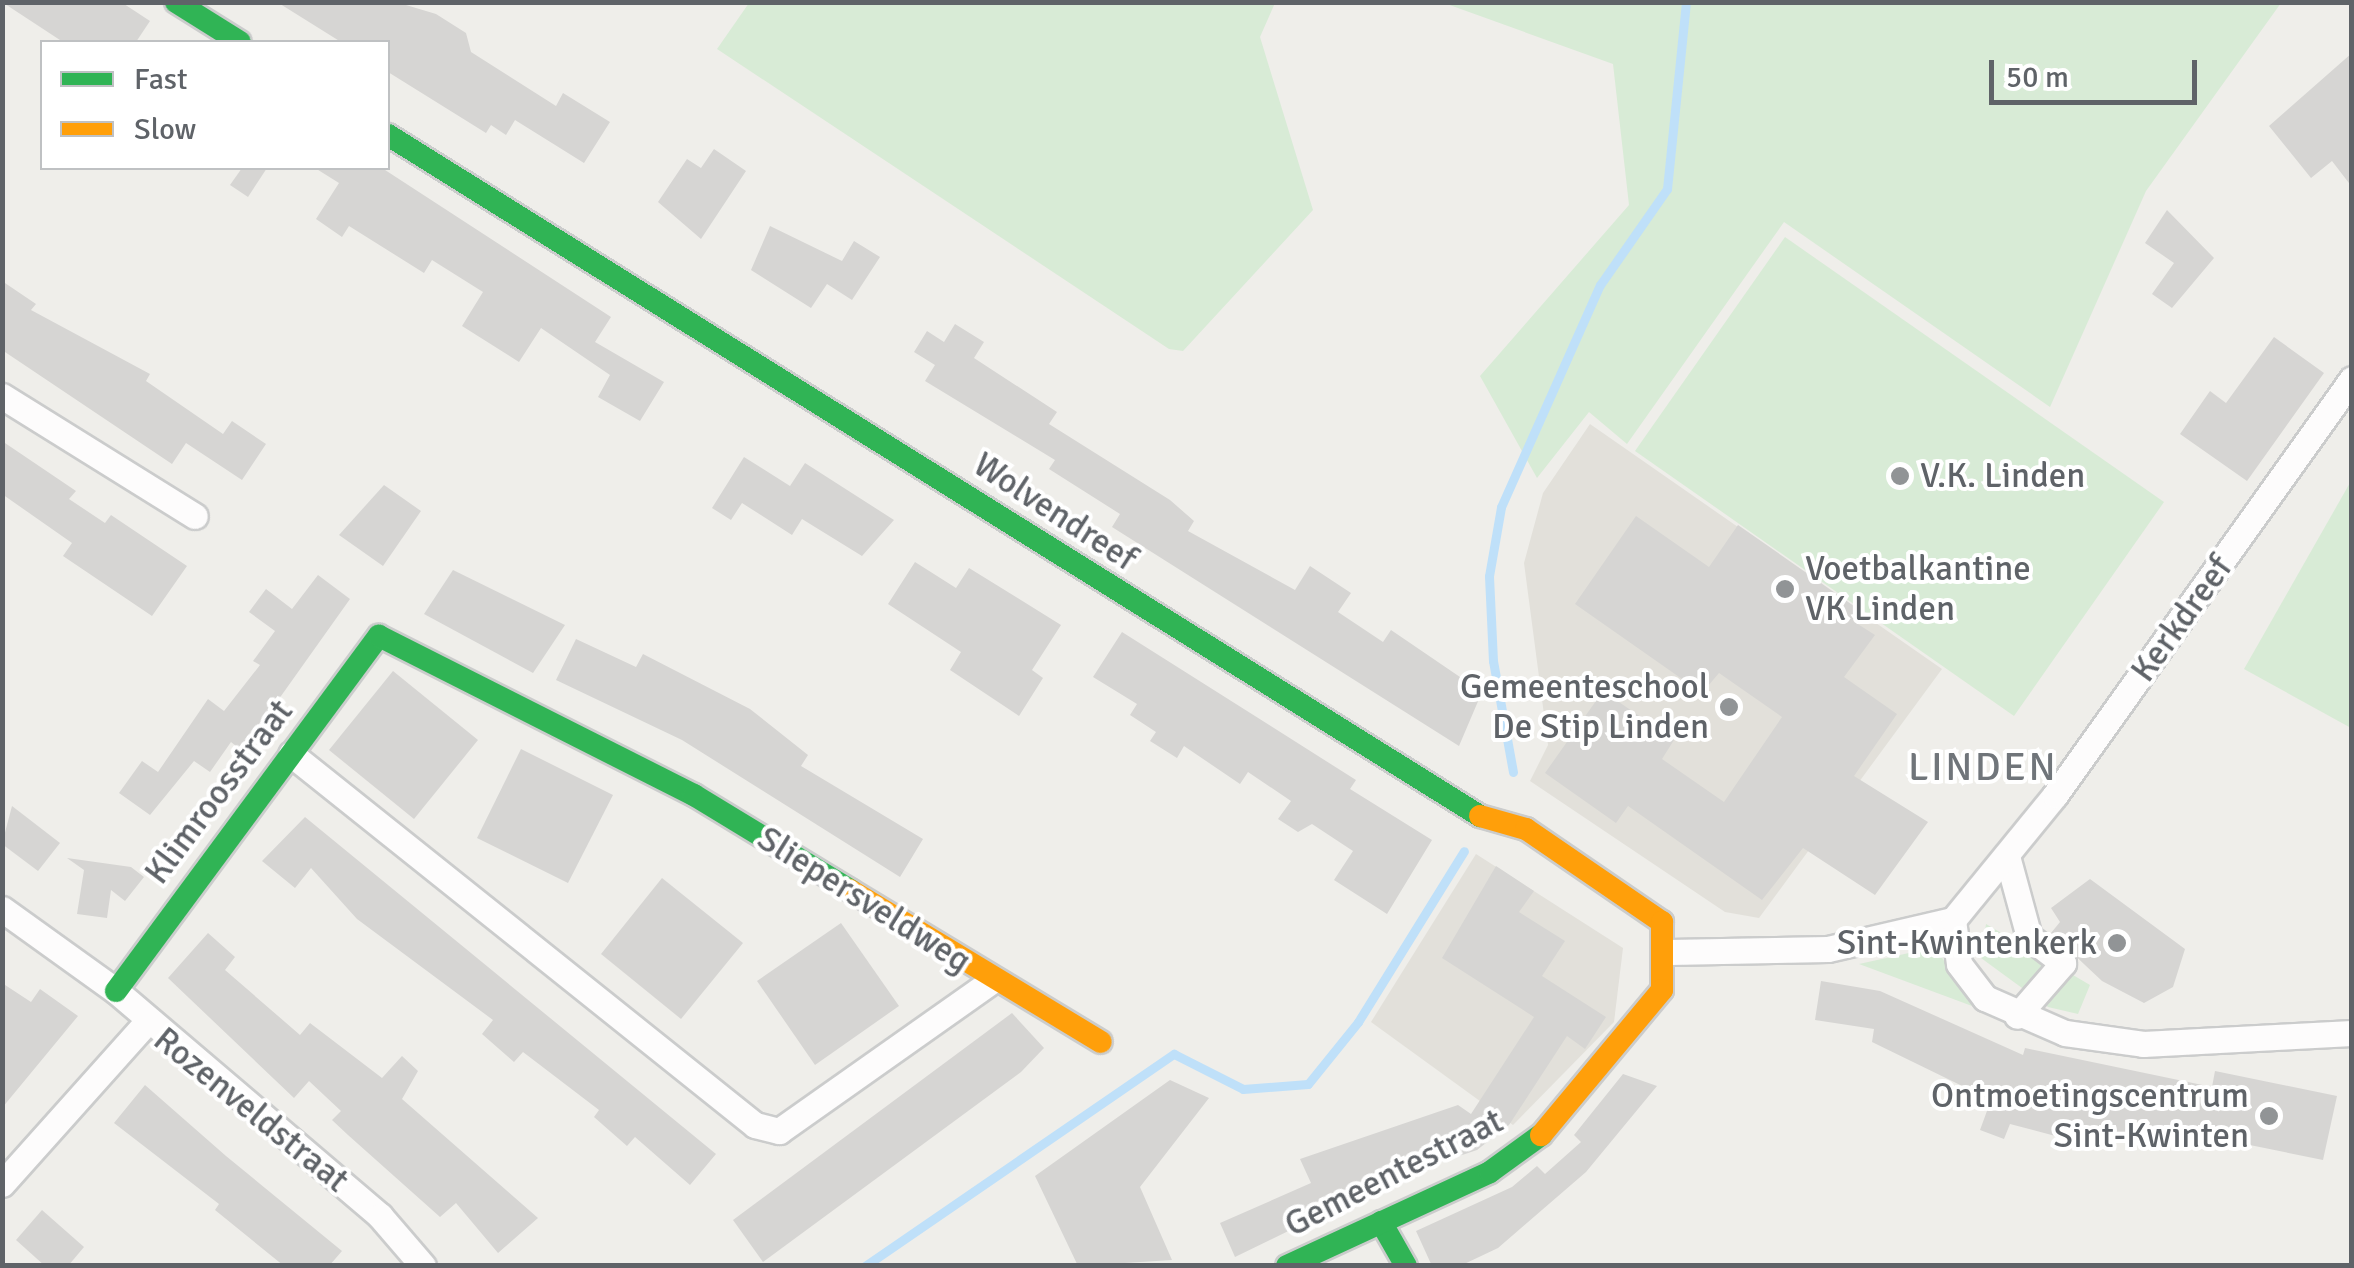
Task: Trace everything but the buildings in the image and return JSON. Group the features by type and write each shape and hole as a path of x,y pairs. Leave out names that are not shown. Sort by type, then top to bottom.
{"street":[{"path":"176,2 237,40"},
{"name":"Wolvendreef","path":"390,135 1465,811 1526,829 1616,886 1662,922 1680,952"},
{"name":"Kerkdreef","path":"1953,920 2007,856 2352,380"},
{"path":"2,396 195,516"},
{"name":"Klimroosstraat","path":"116,991 379,636"},
{"name":"Sliepersveldweg","path":"291,754 755,1126 779,1131 992,981 694,795 379,636"},
{"path":"2007,856 2029,937 2063,963 2017,1016"},
{"path":"2,909 116,991 146,1023"},
{"path":"1680,952 1828,949 1953,920 1960,964 1985,998 2017,1016 2143,1044 2352,1033"},
{"name":"Gemeentestraat","path":"1287,1266 1490,1172 1554,1126 1634,1033 1662,990 1680,952"},
{"path":"992,981 1101,1042"},
{"name":"Rozenveldstraat","path":"2,1184 146,1023 380,1216 423,1266"},
{"path":"1381,1222 1406,1266"}],"shaded area":[{"name":"Gemeenteschool De Stip Linden","path":"1590,424 1942,669 1759,918 1725,912 1530,781 1548,745 1524,563 1543,493"},
{"path":"1476,854 1623,948 1614,1022 1513,1125 1371,1022"}],"green space":[{"path":"749,3 1275,3 1260,37 1313,210 1183,351 1169,349 717,49"},
{"path":"1444,3 2281,3 2146,191 2050,407 1784,222 1627,444 1589,412 1537,478 1480,376 1629,205 1613,64"},
{"name":"V.K. Linden","path":"1785,237 2164,502 2014,716 1635,451"},
{"path":"2351,481 2351,728 2244,669"},
{"path":"1986,924 2090,985 2078,1014 2048,1007 1981,958"},
{"path":"1927,949 1941,956 1972,1006 1859,964"}],"waterway":[{"path":"1513,772 1493,661 1489,576 1501,507 1600,285 1667,189 1686,2"},
{"path":"865,1266 1174,1054 1243,1089 1308,1084 1358,1022 1464,851"}],"traffic: fast":[{"path":"176,2 237,40"},
{"path":"390,136 1480,816"},
{"path":"116,991 379,636 694,795 850,890"},
{"path":"1287,1266 1490,1172 1541,1135"},
{"path":"1381,1222 1406,1266"}],"traffic: slow":[{"path":"1480,816 1526,829 1662,922 1662,990 1541,1135"},
{"path":"850,890 1101,1042"}],"place":[{"name":"V.K. Linden","path":"1900,476"},
{"name":"Voetbalkantine VK Linden","path":"1785,589"},
{"name":"Gemeenteschool De Stip Linden","path":"1729,707"},
{"name":"Sint-Kwintenkerk","path":"2117,943"},
{"name":"Ontmoetingscentrum Sint-Kwinten","path":"2269,1116"}],"district":[{"name":"LINDEN","path":"1983,767"}]}
